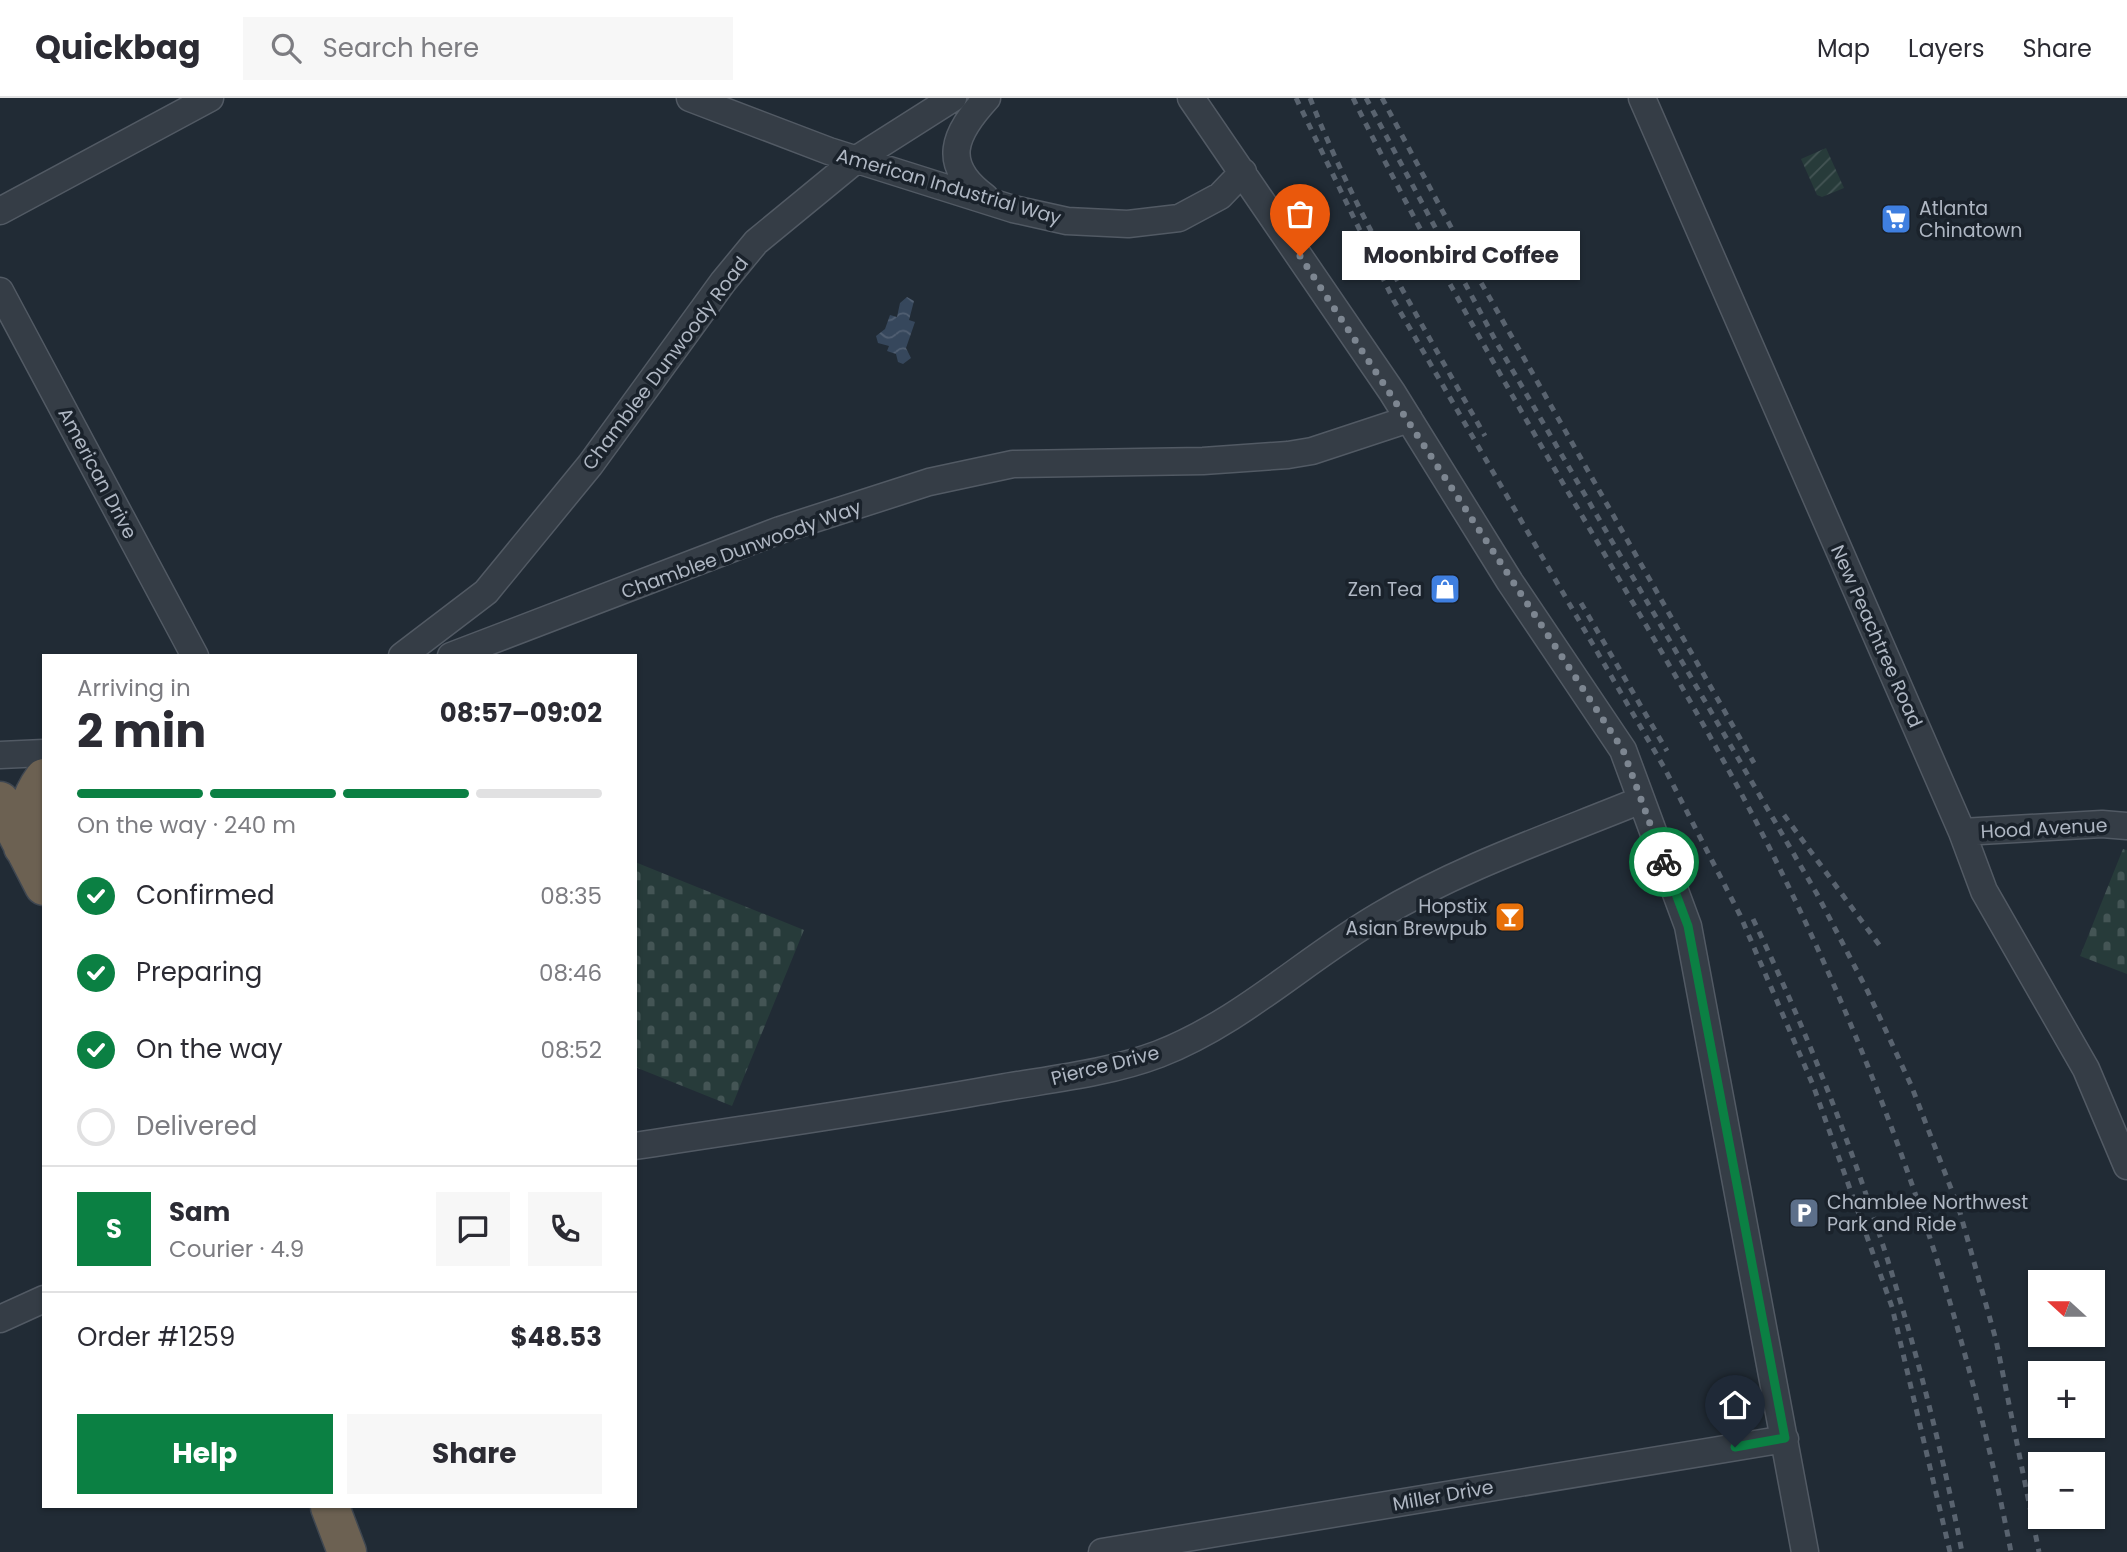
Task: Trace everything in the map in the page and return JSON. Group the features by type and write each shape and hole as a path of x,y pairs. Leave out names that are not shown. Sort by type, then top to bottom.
{"highway":[{"path":"23,847 26,816 33,793 42,781"},
{"path":"0,801 42,882"},
{"path":"330,1508 347,1552"}],"street":[{"path":"0,211 210,98"},
{"name":"American Industrial Way","path":"690,98 857,159 909,173 992,202 1075,222 1156,221 1179,218 1220,196 1243,172"},
{"name":"Chamblee Dunwoody Road","path":"405,654 486,592 590,465 723,282 756,242 857,159 953,98"},
{"path":"987,98 966,121 956,154 962,176 992,202"},
{"path":"1191,98 1409,419 1510,582 1623,750 1688,926 1805,1552"},
{"name":"New Peachtree Road","path":"1642,98 1962,832 1984,891 2086,1069 2127,1166"},
{"name":"American Drive","path":"0,291 194,654"},
{"name":"Chamblee Dunwoody Way","path":"456,654 780,530 929,482 1013,464 1203,461 1288,455 1324,447 1409,419"},
{"path":"0,755 42,753"},
{"name":"Pierce Drive","path":"637,1146 956,1096 1103,1069 1157,1055 1213,1030 1376,918 1409,899 1495,858 1641,800"},
{"name":"Hood Avenue","path":"1962,832 2102,824 2127,826"},
{"path":"1984,891 1987,850 1998,830"},
{"path":"0,1319 42,1300"},
{"name":"Miller Drive","path":"1102,1552 1785,1438"}],"green space":[{"path":"1826,148 1844,188 1822,197 1817,195 1801,159"},
{"path":"2123,849 2127,850 2127,974 2080,956"},
{"path":"637,863 804,930 732,1106 637,1068"}],"water":[{"path":"907,297 914,301 909,320 915,322 906,348 911,358 903,364 898,362 896,354 887,351 889,346 878,343 876,336 885,329 890,315 897,317 900,303"}],"railway":[{"path":"1296,98 1394,301 1665,769 1740,915 1813,1085 1892,1307 1950,1552"},
{"path":"1310,98 1369,227 1485,436"},
{"path":"1353,98 1471,323 1728,768 1809,929 1882,1102 1943,1279 1992,1460 2011,1552"},
{"path":"1366,98 1499,347 1817,894 1868,992 1911,1085 1959,1209 1996,1340 2039,1552"},
{"path":"1382,98 1475,272 1754,763"},
{"path":"1581,603 1667,751"},
{"path":"1784,815 1880,946"},
{"path":"1753,919 1821,1072 1878,1229 1925,1389 1962,1552"}],"way so far":[{"path":"1300,256 1409,419 1510,582 1623,750 1664,862"}],"place":[{"name":"Atlanta Chinatown","path":"1896,219"},
{"name":"Moonbird Coffee","path":"1300,256"},
{"name":"Zen Tea","path":"1445,589"},
{"name":"Hopstix Asian Brewpub","path":"1510,917"},
{"name":"Chamblee Northwest Park and Ride","path":"1804,1213"}],"route":[{"path":"1664,862 1688,926 1785,1438 1735,1447"}]}
